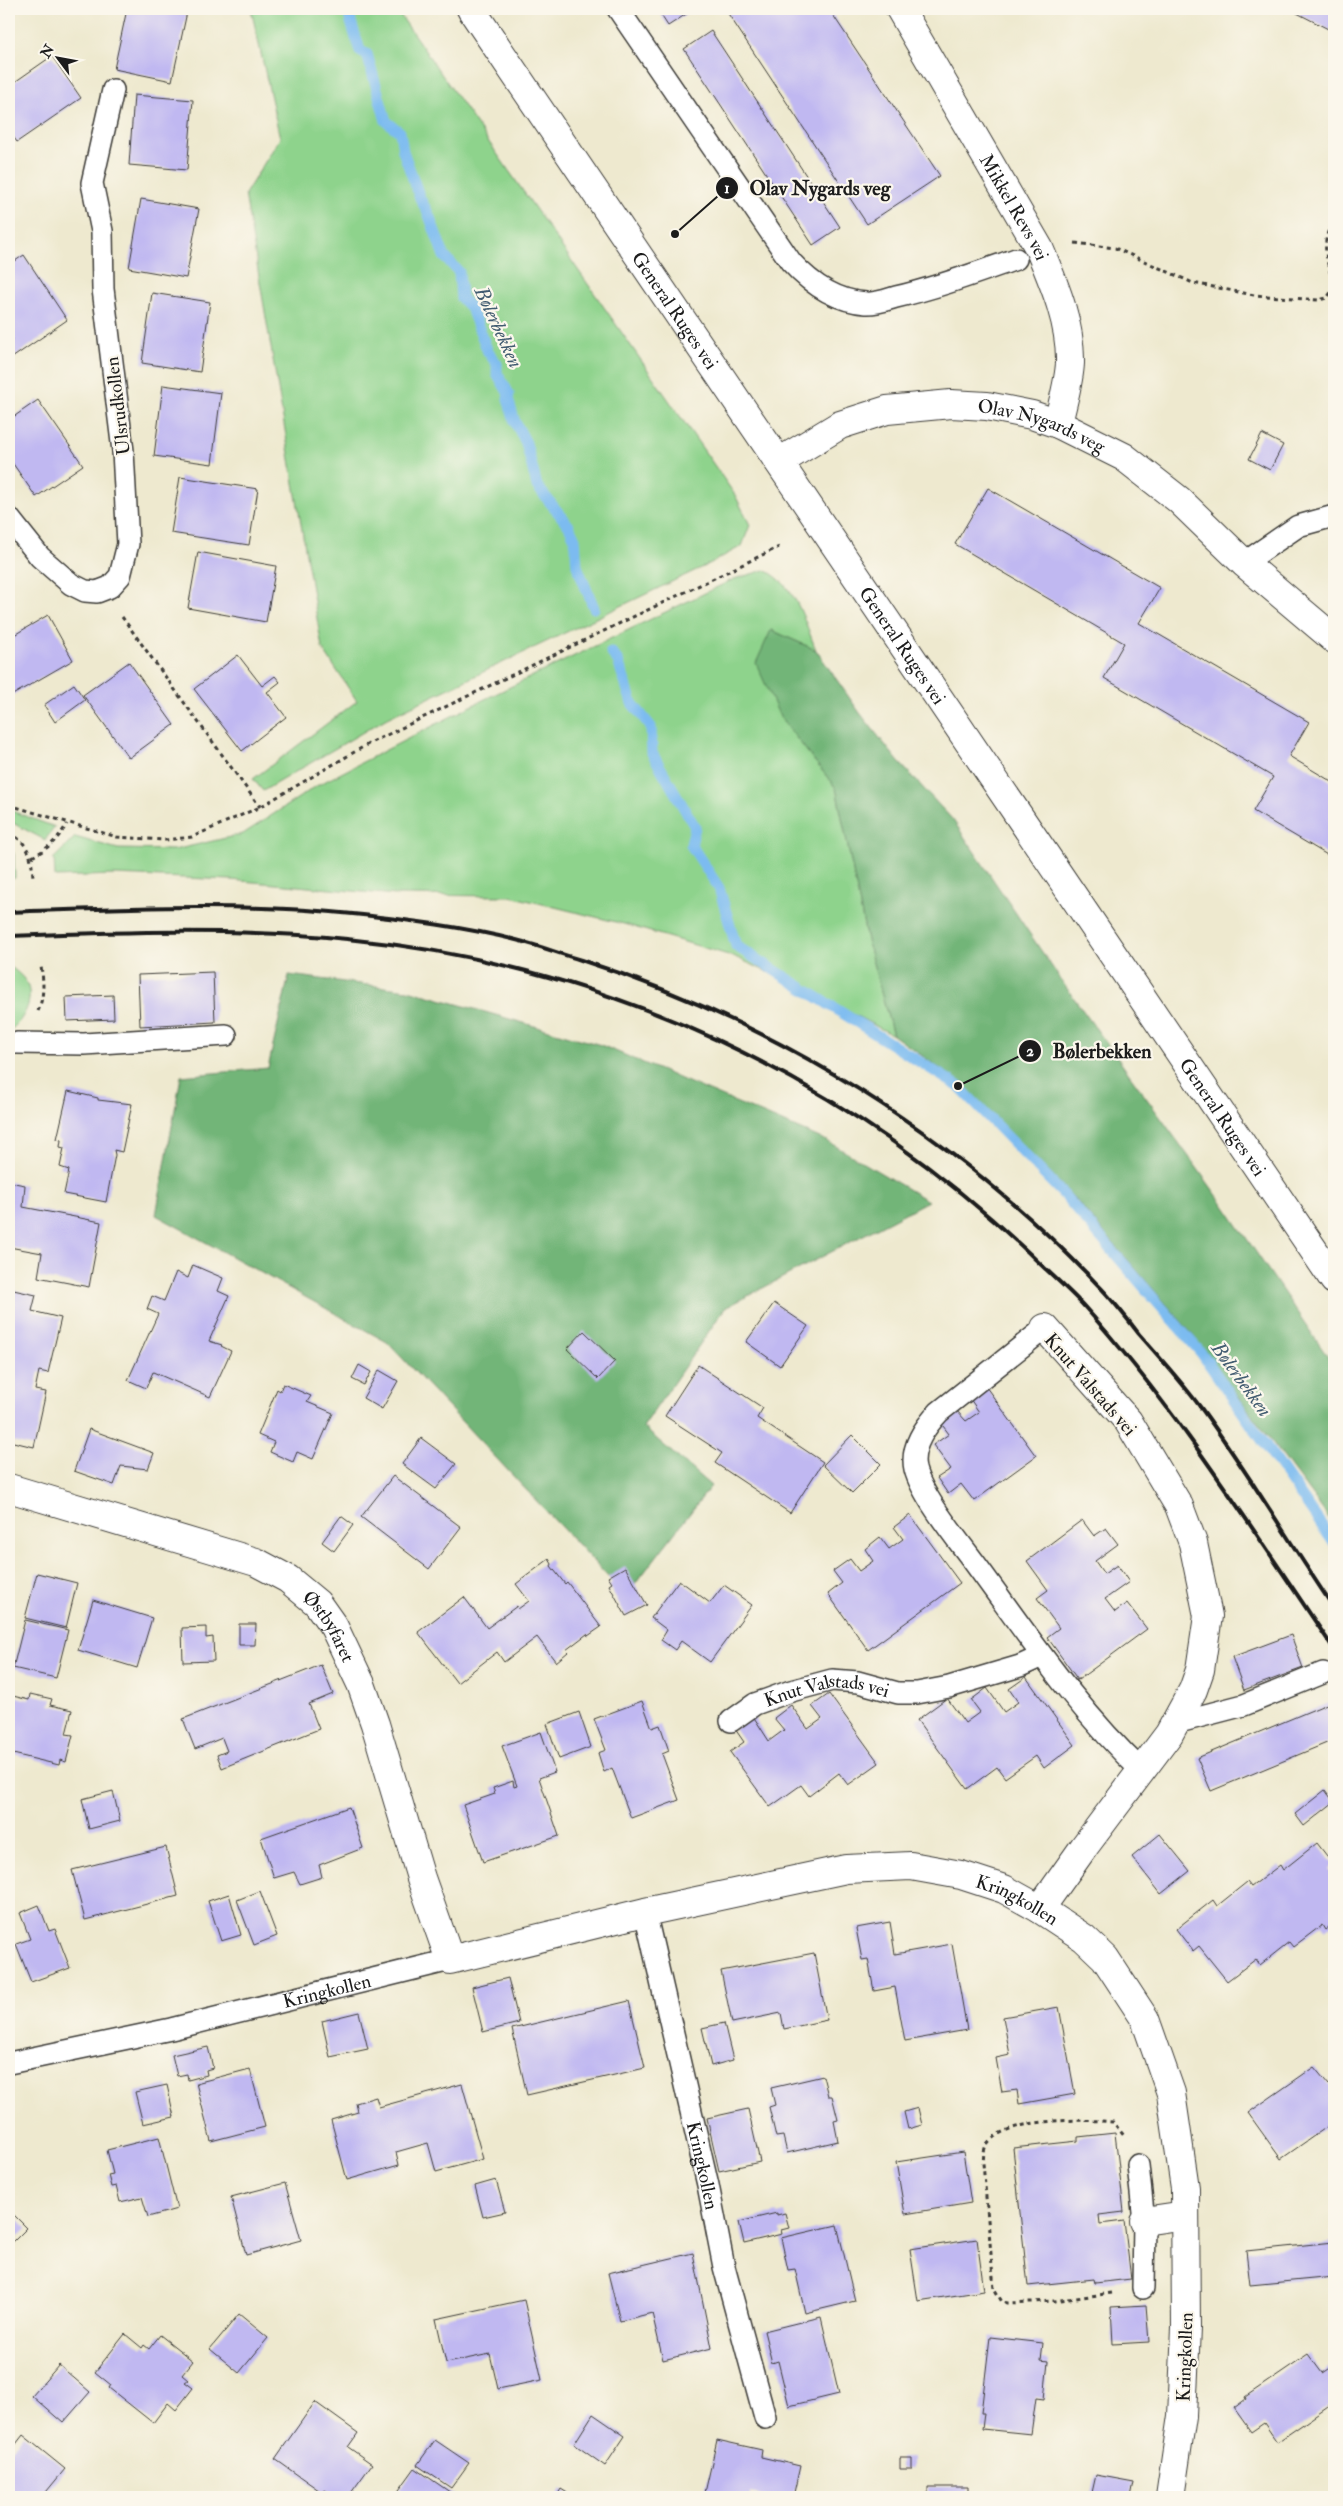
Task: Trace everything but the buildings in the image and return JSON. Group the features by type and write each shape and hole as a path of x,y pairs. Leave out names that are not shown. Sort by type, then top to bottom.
{"street":[{"name":"General Ruges vei","path":"471,9 1334,1280"},
{"name":"Mikkel Revs vei","path":"900,9 1038,248 1048,270 1066,320 1070,363 1058,424"},
{"name":"Olav Nygards veg","path":"779,462 840,425 887,410 960,404 987,406 1032,415 1058,424 1124,457 1179,500 1244,563 1334,640"},
{"name":"Knut Valstads vei","path":"1040,1909 1084,1847 1143,1772 1175,1723 1193,1690 1200,1670 1208,1616 1193,1543 1179,1506 1128,1421 1046,1328"},
{"name":"Østbyfaret","path":"9,1488 256,1562 288,1579 317,1602 334,1627 361,1684 421,1878 450,1960"},
{"name":"Kringkollen","path":"450,1960 645,1912 846,1869 911,1866 961,1875 1004,1889 1040,1909 1084,1938 1105,1958 1145,2019 1171,2093 1185,2188 1185,2364 1174,2497"},
{"path":"1144,2221 1185,2215"}],"lane":[{"path":"618,9 791,262 811,282 822,289 843,298 870,303 922,291 1016,259"},
{"name":"Ulsrudkollen","path":"103,590 110,588 120,576 128,544 123,451 103,290 102,231 92,183 113,90"},
{"path":"1244,563 1298,526 1334,516"},
{"path":"9,518 40,557 71,584 85,591 96,592 103,590"},
{"path":"17,1043 84,1044 226,1035"},
{"name":"Knut Valstads vei","path":"1046,1328 939,1412 926,1427 918,1441 915,1468 922,1485 955,1536 1042,1656 1070,1692 1124,1754 1143,1772"},
{"name":"Knut Valstads vei","path":"731,1721 755,1704 790,1691 832,1680 858,1682 898,1693 917,1693 949,1687 1020,1666 1042,1656"},
{"path":"1175,1723 1244,1705 1323,1673"},
{"name":"Kringkollen","path":"645,1912 708,2185 724,2267 766,2418"},
{"name":"Kringkollen","path":"9,2063 171,2029 450,1960"},
{"path":"1138,2165 1144,2221 1143,2288"}],"path":[{"path":"1072,242 1115,248 1193,283 1254,295 1318,300 1327,298 1334,288 1325,246 1327,232 1334,222"},
{"path":"9,805 117,838 165,840 192,837 260,807 370,743 779,547"},
{"path":"103,590 260,807"},
{"path":"32,856 48,849 67,824"},
{"path":"9,833 22,842 32,856 33,878"},
{"path":"1138,2165 1117,2124 1113,2122 1073,2119 1036,2123 1002,2132 991,2140 985,2149 983,2178 994,2288 1002,2302 1054,2301 1143,2288"}],"green space":[{"path":"251,9 396,9 735,495 750,525 742,546 711,563 387,718 263,791 253,779 357,701 322,648 245,194 280,138"},
{"path":"765,570 776,577 792,594 803,615 816,650 771,630 780,717 836,788 868,945 893,1035 811,992 735,957 624,924 510,896 396,895 231,880 115,875 55,877 54,858 75,837 118,849 174,850 243,834 318,785 485,699 734,579"},
{"path":"771,630 816,650 860,713 898,761 953,820 1063,983 1221,1201 1334,1366 1334,1525 1191,1333 1075,1199 963,1085 893,1035 868,945 836,788 780,717 756,663"},
{"path":"9,810 55,827 45,840 9,821"},
{"path":"9,845 14,854 15,878 9,879"},
{"path":"9,968 12,968 23,978 28,986 29,1000 24,1015 9,1031"},
{"path":"289,975 408,990 601,1045 827,1141 928,1201 725,1308 643,1427 711,1486 626,1596 387,1342 156,1215 181,1076 268,1068"}],"waterway":[{"name":"Bølerbekken","path":"347,9 360,51 367,54 386,121 400,132 403,151 444,256 459,272 461,298 471,308 488,352 497,364 497,373 509,394 508,399 515,422 526,443 537,486 569,526 575,539 577,566 594,608"},
{"name":"Bølerbekken","path":"611,652 618,661 632,703 651,727 652,753 695,827 691,845 719,888 736,946 958,1086 1064,1195 1202,1354 1334,1543"}],"railway":[{"path":"9,912 181,907 267,908 353,914 458,928 528,943 654,986 724,1016 793,1051 860,1090 924,1133 985,1180 1043,1231 1098,1285 1179,1379 1201,1408 1334,1608"},
{"path":"9,936 136,932 262,933 347,939 443,952 536,974 627,1003 715,1039 800,1083 881,1133 958,1190 1070,1291 1117,1344 1183,1429 1334,1649"}],"place":[{"name":"Olav Nygards veg","path":"675,234"},
{"name":"Bølerbekken","path":"958,1086"}]}
